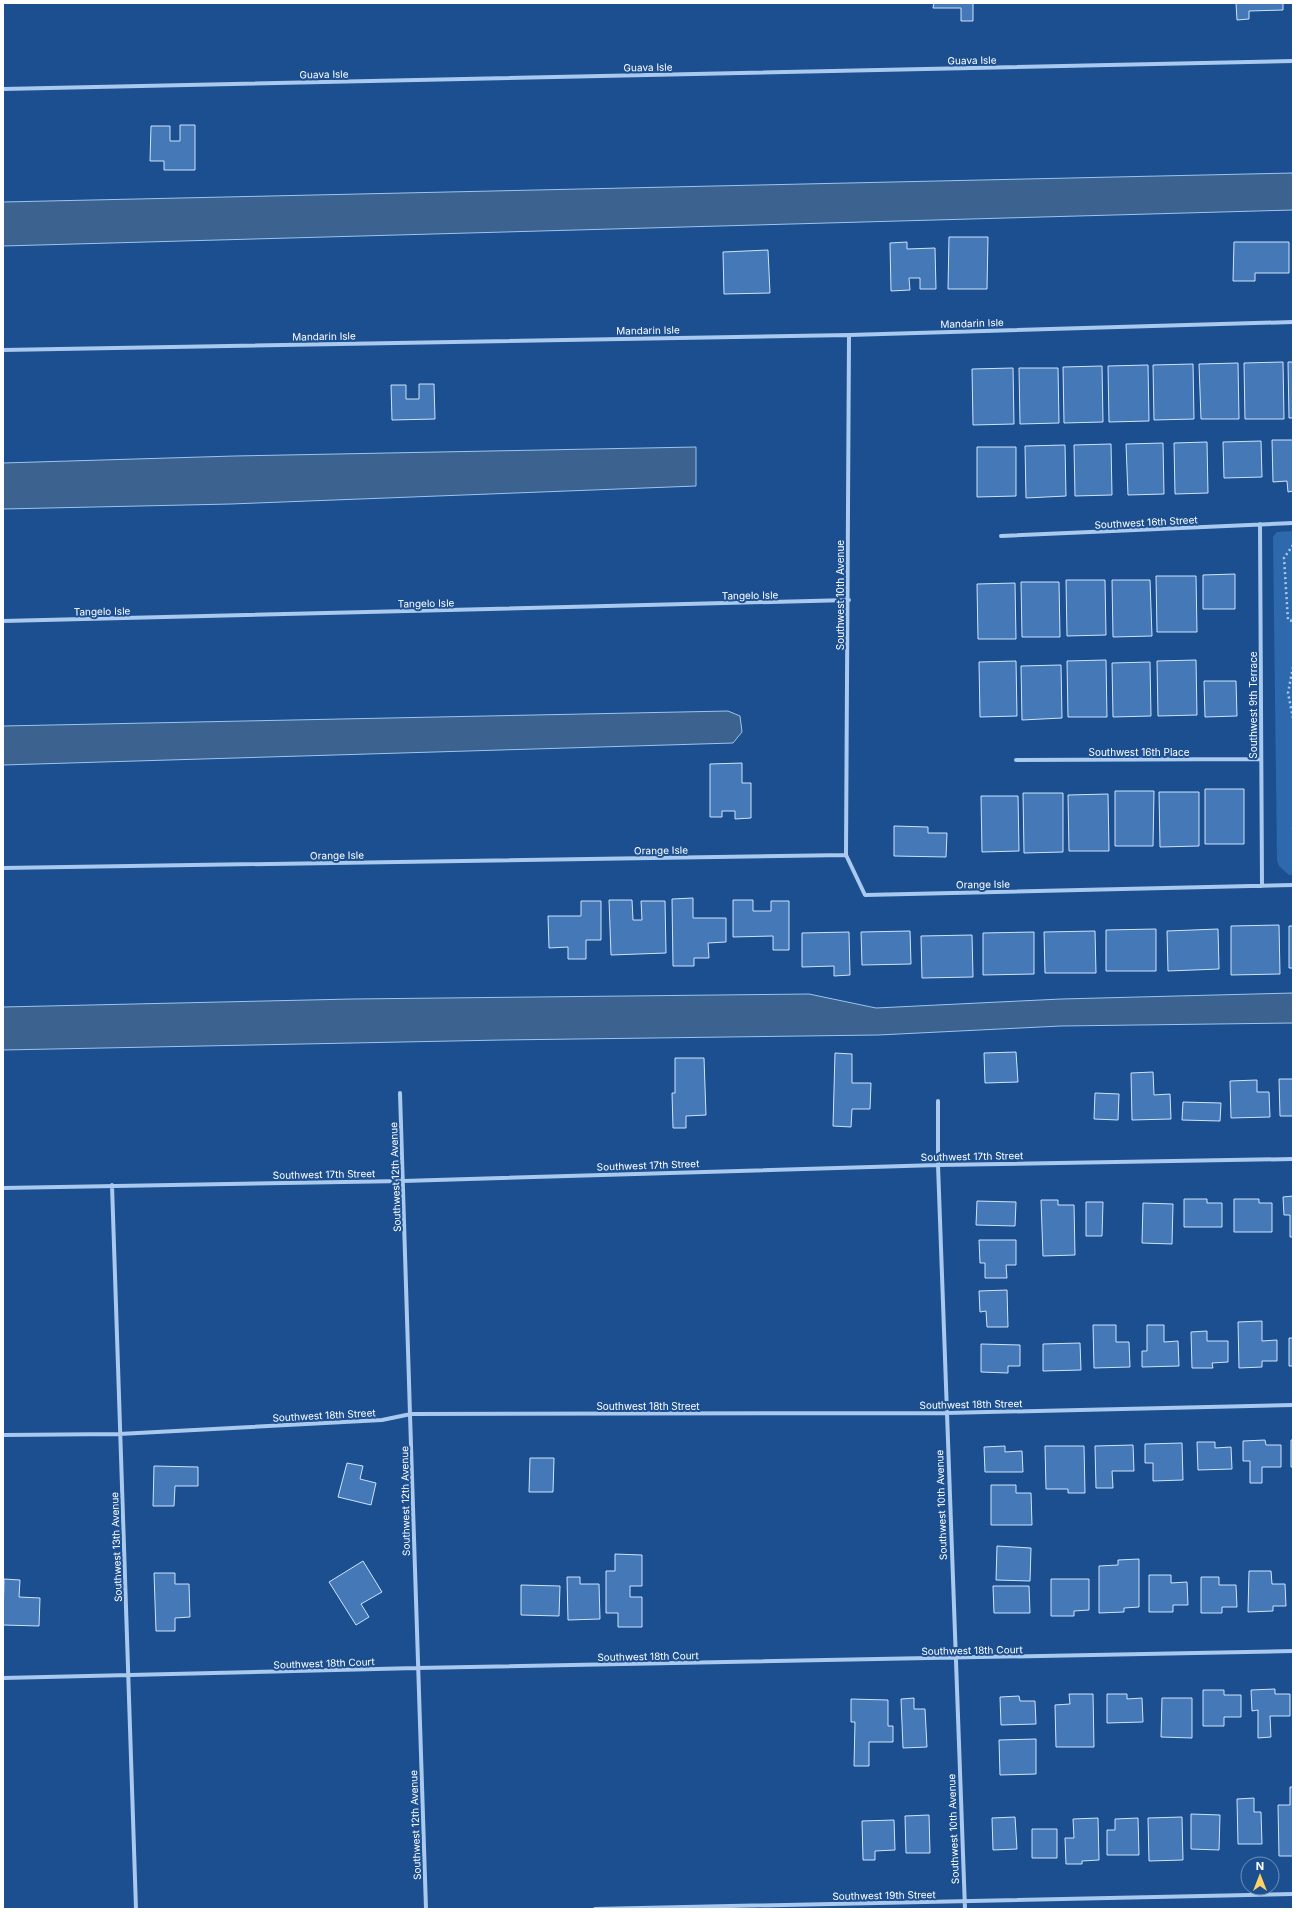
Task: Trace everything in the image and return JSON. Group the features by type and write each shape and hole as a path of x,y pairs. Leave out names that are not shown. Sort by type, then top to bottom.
{"street":[{"name":"Guava Isle","path":"3,89 1293,61"},
{"name":"Mandarin Isle","path":"3,350 849,335 1293,322"},
{"name":"Southwest 10th Avenue","path":"846,855 849,600 849,335"},
{"name":"Southwest 16th Street","path":"1000,536 1260,524 1293,524"},
{"name":"Southwest 9th Terrace","path":"1260,524 1262,886"},
{"name":"Tangelo Isle","path":"3,621 849,600"},
{"name":"Southwest 16th Place","path":"1016,760 1261,759"},
{"name":"Orange Isle","path":"3,868 846,855 865,895 1293,885"},
{"name":"Southwest 12th Avenue","path":"400,1093 411,1414 417,1668 426,1909"},
{"name":"Southwest 10th Avenue","path":"938,1101 938,1165 946,1413 965,1909"},
{"name":"Southwest 17th Street","path":"3,1188 403,1180 938,1165 1293,1159"},
{"name":"Southwest 13th Avenue","path":"112,1185 119,1434 129,1676 136,1909"},
{"name":"Southwest 18th Street","path":"3,1435 119,1434 382,1420 411,1414 946,1413 1293,1405"},
{"name":"Southwest 18th Court","path":"3,1678 417,1668 1293,1651"},
{"name":"Southwest 19th Street","path":"594,1909 1293,1894"}],"path":[{"path":"1293,545 1284,558 1288,620 1293,621"},
{"path":"1293,667 1288,693 1293,718"}],"shaded area":[{"path":"1293,173 1293,210 3,246 3,202"},
{"path":"696,447 696,486 231,504 3,509 3,463 234,456"},
{"path":"1293,531 1293,875 1289,875 1279,866 1277,860 1273,537 1277,532"},
{"path":"728,711 740,716 742,732 733,743 3,765 3,726"},
{"path":"1293,993 1293,1023 1061,1026 878,1035 502,1040 3,1050 3,1007 352,999 809,994 876,1008 1061,999"}],"building":[{"path":"934,3 973,3 973,21 961,21 961,8 933,8"},
{"path":"1236,3 1283,3 1283,10 1249,11 1249,19 1237,20"},
{"path":"180,125 195,125 195,170 164,170 164,161 150,161 151,126 170,126 170,141 180,141"},
{"path":"949,237 988,237 987,289 948,289"},
{"path":"907,242 907,249 935,248 936,289 920,289 920,278 909,278 910,290 891,291 890,243"},
{"path":"1234,242 1289,242 1289,273 1255,273 1255,281 1233,281"},
{"path":"768,250 770,293 724,294 723,252"},
{"path":"1283,362 1284,419 1245,419 1244,363"},
{"path":"1288,362 1293,362 1293,418 1289,418"},
{"path":"1238,363 1239,419 1201,419 1199,364"},
{"path":"1193,364 1194,419 1154,420 1153,365"},
{"path":"1148,365 1149,421 1109,422 1108,366"},
{"path":"1102,366 1103,422 1064,423 1063,367"},
{"path":"1013,368 1014,424 973,425 972,369"},
{"path":"1019,368 1058,368 1059,423 1020,424"},
{"path":"419,384 434,384 435,419 392,420 391,385 406,385 406,399 419,399"},
{"path":"1272,440 1293,440 1293,491 1288,492 1287,481 1273,482"},
{"path":"1261,441 1262,477 1224,478 1223,442"},
{"path":"1207,442 1208,493 1175,494 1174,443"},
{"path":"1163,443 1164,494 1128,495 1126,444"},
{"path":"1111,444 1112,495 1075,496 1074,445"},
{"path":"1065,445 1066,496 1026,498 1025,446"},
{"path":"977,447 1016,447 1016,496 977,497"},
{"path":"1235,574 1235,609 1203,609 1203,575"},
{"path":"1156,576 1196,576 1197,632 1157,632"},
{"path":"1066,580 1105,580 1106,635 1067,636"},
{"path":"1112,580 1150,580 1152,636 1113,637"},
{"path":"1021,582 1059,582 1060,637 1022,637"},
{"path":"1015,583 1016,639 978,639 977,584"},
{"path":"1106,660 1107,717 1068,717 1067,661"},
{"path":"1196,660 1197,715 1158,716 1157,661"},
{"path":"1016,661 1017,716 980,717 979,662"},
{"path":"1150,662 1151,716 1113,717 1112,663"},
{"path":"1061,665 1062,718 1022,720 1021,666"},
{"path":"1204,681 1236,681 1237,716 1205,717"},
{"path":"742,763 742,783 751,783 751,818 735,819 735,811 722,811 722,817 710,817 710,764"},
{"path":"1205,789 1244,789 1244,844 1205,844"},
{"path":"1115,791 1154,791 1153,846 1115,846"},
{"path":"1159,792 1199,792 1199,846 1160,847"},
{"path":"1023,793 1063,793 1063,852 1024,853"},
{"path":"1108,794 1109,851 1069,851 1068,795"},
{"path":"981,796 1018,796 1019,851 982,852"},
{"path":"894,826 928,827 928,833 947,833 946,857 894,856"},
{"path":"693,898 693,918 726,918 726,942 708,943 709,958 694,958 694,966 673,966 672,899"},
{"path":"609,900 632,900 633,920 642,920 641,901 665,901 666,953 611,955"},
{"path":"733,900 753,900 753,911 771,911 771,901 789,901 789,950 773,950 773,936 733,937"},
{"path":"581,901 601,901 601,940 586,940 586,959 568,959 568,947 549,948 548,916 581,916"},
{"path":"1279,925 1280,974 1231,975 1231,926"},
{"path":"1289,926 1293,926 1293,968 1289,968"},
{"path":"1156,929 1156,971 1106,971 1106,930"},
{"path":"1218,929 1219,969 1168,971 1167,931"},
{"path":"910,931 911,964 862,965 861,932"},
{"path":"1095,931 1096,973 1045,973 1044,932"},
{"path":"849,932 850,975 834,976 834,966 802,967 802,933"},
{"path":"1034,932 1034,974 983,975 983,933"},
{"path":"972,935 973,977 922,978 921,936"},
{"path":"1016,1052 1018,1082 985,1083 984,1053"},
{"path":"835,1053 852,1054 852,1083 871,1083 870,1109 852,1109 851,1127 833,1126"},
{"path":"675,1058 704,1058 706,1115 686,1116 686,1128 673,1128 672,1093 675,1093"},
{"path":"1153,1072 1154,1095 1170,1094 1171,1119 1132,1120 1131,1073"},
{"path":"1279,1079 1293,1079 1293,1116 1280,1116"},
{"path":"1257,1080 1257,1092 1269,1092 1270,1117 1231,1118 1230,1081"},
{"path":"1095,1093 1119,1094 1118,1120 1094,1119"},
{"path":"1183,1102 1221,1103 1220,1121 1182,1120"},
{"path":"1293,1196 1293,1237 1290,1237 1290,1215 1284,1215 1283,1197"},
{"path":"1184,1199 1207,1199 1207,1203 1222,1203 1222,1227 1184,1227"},
{"path":"1234,1199 1259,1199 1259,1203 1272,1203 1272,1232 1234,1232"},
{"path":"1041,1200 1058,1200 1058,1205 1074,1205 1075,1255 1043,1256"},
{"path":"977,1201 1016,1202 1015,1226 976,1225"},
{"path":"1086,1202 1103,1202 1102,1236 1086,1236"},
{"path":"1143,1203 1173,1204 1172,1244 1142,1243"},
{"path":"979,1240 1016,1240 1016,1265 1006,1265 1007,1278 985,1278 985,1263 980,1263"},
{"path":"1007,1290 1008,1327 987,1327 986,1311 980,1312 979,1291"},
{"path":"1262,1321 1262,1341 1277,1340 1277,1361 1262,1361 1262,1367 1239,1368 1238,1322"},
{"path":"1093,1325 1116,1325 1116,1342 1129,1342 1130,1367 1094,1368"},
{"path":"1147,1325 1164,1325 1164,1342 1178,1341 1179,1366 1142,1367 1142,1351 1147,1351"},
{"path":"1207,1331 1207,1341 1228,1341 1228,1362 1212,1363 1213,1368 1192,1368 1191,1332"},
{"path":"1289,1338 1293,1338 1293,1366 1289,1366"},
{"path":"1080,1343 1081,1370 1043,1371 1043,1344"},
{"path":"981,1344 1020,1345 1020,1366 1008,1366 1008,1373 981,1372"},
{"path":"1265,1440 1266,1445 1281,1445 1281,1467 1262,1467 1262,1483 1250,1483 1250,1461 1243,1461 1243,1441"},
{"path":"1291,1440 1293,1440 1293,1467 1291,1467"},
{"path":"1197,1442 1215,1442 1215,1448 1231,1447 1232,1469 1198,1470"},
{"path":"1182,1443 1183,1480 1153,1481 1153,1463 1145,1463 1145,1444"},
{"path":"1133,1445 1134,1471 1112,1471 1113,1488 1096,1488 1095,1446"},
{"path":"1005,1446 1005,1452 1022,1451 1023,1472 985,1472 984,1447"},
{"path":"1045,1446 1084,1446 1085,1493 1068,1493 1068,1489 1046,1489"},
{"path":"530,1458 554,1458 553,1492 529,1492"},
{"path":"347,1463 363,1466 360,1479 376,1483 371,1505 338,1497"},
{"path":"154,1466 198,1467 198,1486 175,1486 174,1506 153,1506"},
{"path":"991,1485 1016,1485 1016,1493 1031,1493 1032,1525 991,1525"},
{"path":"997,1546 1031,1548 1030,1581 996,1580"},
{"path":"615,1554 642,1555 642,1586 630,1586 630,1597 642,1597 642,1627 618,1627 618,1613 606,1613 606,1571 615,1571"},
{"path":"1139,1559 1139,1607 1124,1608 1124,1612 1099,1613 1099,1566 1118,1565 1118,1560"},
{"path":"363,1561 382,1592 361,1604 369,1617 356,1625 329,1582"},
{"path":"1249,1571 1271,1571 1272,1584 1285,1584 1286,1606 1273,1606 1273,1611 1248,1612"},
{"path":"154,1573 175,1573 175,1584 189,1584 190,1617 175,1618 175,1631 156,1631"},
{"path":"1149,1575 1171,1575 1171,1583 1187,1582 1188,1605 1173,1605 1173,1612 1149,1612"},
{"path":"567,1577 580,1577 580,1584 599,1584 600,1619 568,1620"},
{"path":"1201,1577 1219,1577 1219,1585 1236,1585 1237,1607 1222,1607 1222,1613 1201,1613"},
{"path":"4,1579 20,1580 19,1597 40,1598 39,1626 3,1625"},
{"path":"1051,1579 1089,1579 1089,1610 1074,1611 1074,1616 1051,1616"},
{"path":"521,1585 560,1586 559,1616 521,1615"},
{"path":"993,1586 1029,1586 1030,1613 994,1613"},
{"path":"1275,1689 1275,1694 1290,1694 1290,1716 1270,1716 1271,1737 1258,1738 1258,1710 1252,1711 1251,1690"},
{"path":"1203,1690 1224,1690 1224,1695 1241,1695 1241,1717 1224,1717 1224,1726 1203,1726"},
{"path":"1069,1694 1093,1694 1094,1747 1056,1747 1055,1705 1070,1704"},
{"path":"1107,1694 1127,1694 1127,1699 1142,1698 1143,1722 1107,1723"},
{"path":"1019,1696 1020,1701 1035,1701 1036,1724 1001,1725 1000,1697"},
{"path":"914,1698 914,1709 925,1709 927,1747 903,1748 901,1699"},
{"path":"1162,1698 1192,1698 1192,1738 1161,1737"},
{"path":"851,1699 888,1700 888,1726 893,1726 893,1742 869,1742 869,1766 854,1766 855,1722 851,1722"},
{"path":"1036,1739 1036,1774 1000,1775 999,1740"},
{"path":"1290,1787 1293,1787 1293,1856 1279,1856 1278,1805 1290,1805"},
{"path":"1254,1798 1254,1812 1261,1812 1262,1844 1238,1844 1237,1799"},
{"path":"1191,1814 1220,1815 1219,1850 1191,1849"},
{"path":"929,1815 930,1853 906,1853 905,1816"},
{"path":"1015,1817 1017,1849 993,1850 992,1818"},
{"path":"1182,1817 1183,1860 1149,1861 1148,1818"},
{"path":"1098,1818 1099,1860 1082,1861 1082,1864 1066,1864 1065,1838 1074,1838 1073,1819"},
{"path":"1138,1818 1139,1855 1107,1855 1107,1830 1115,1830 1115,1819"},
{"path":"894,1820 895,1850 875,1851 875,1860 863,1860 862,1821"},
{"path":"1032,1829 1057,1829 1057,1858 1032,1858"}]}
